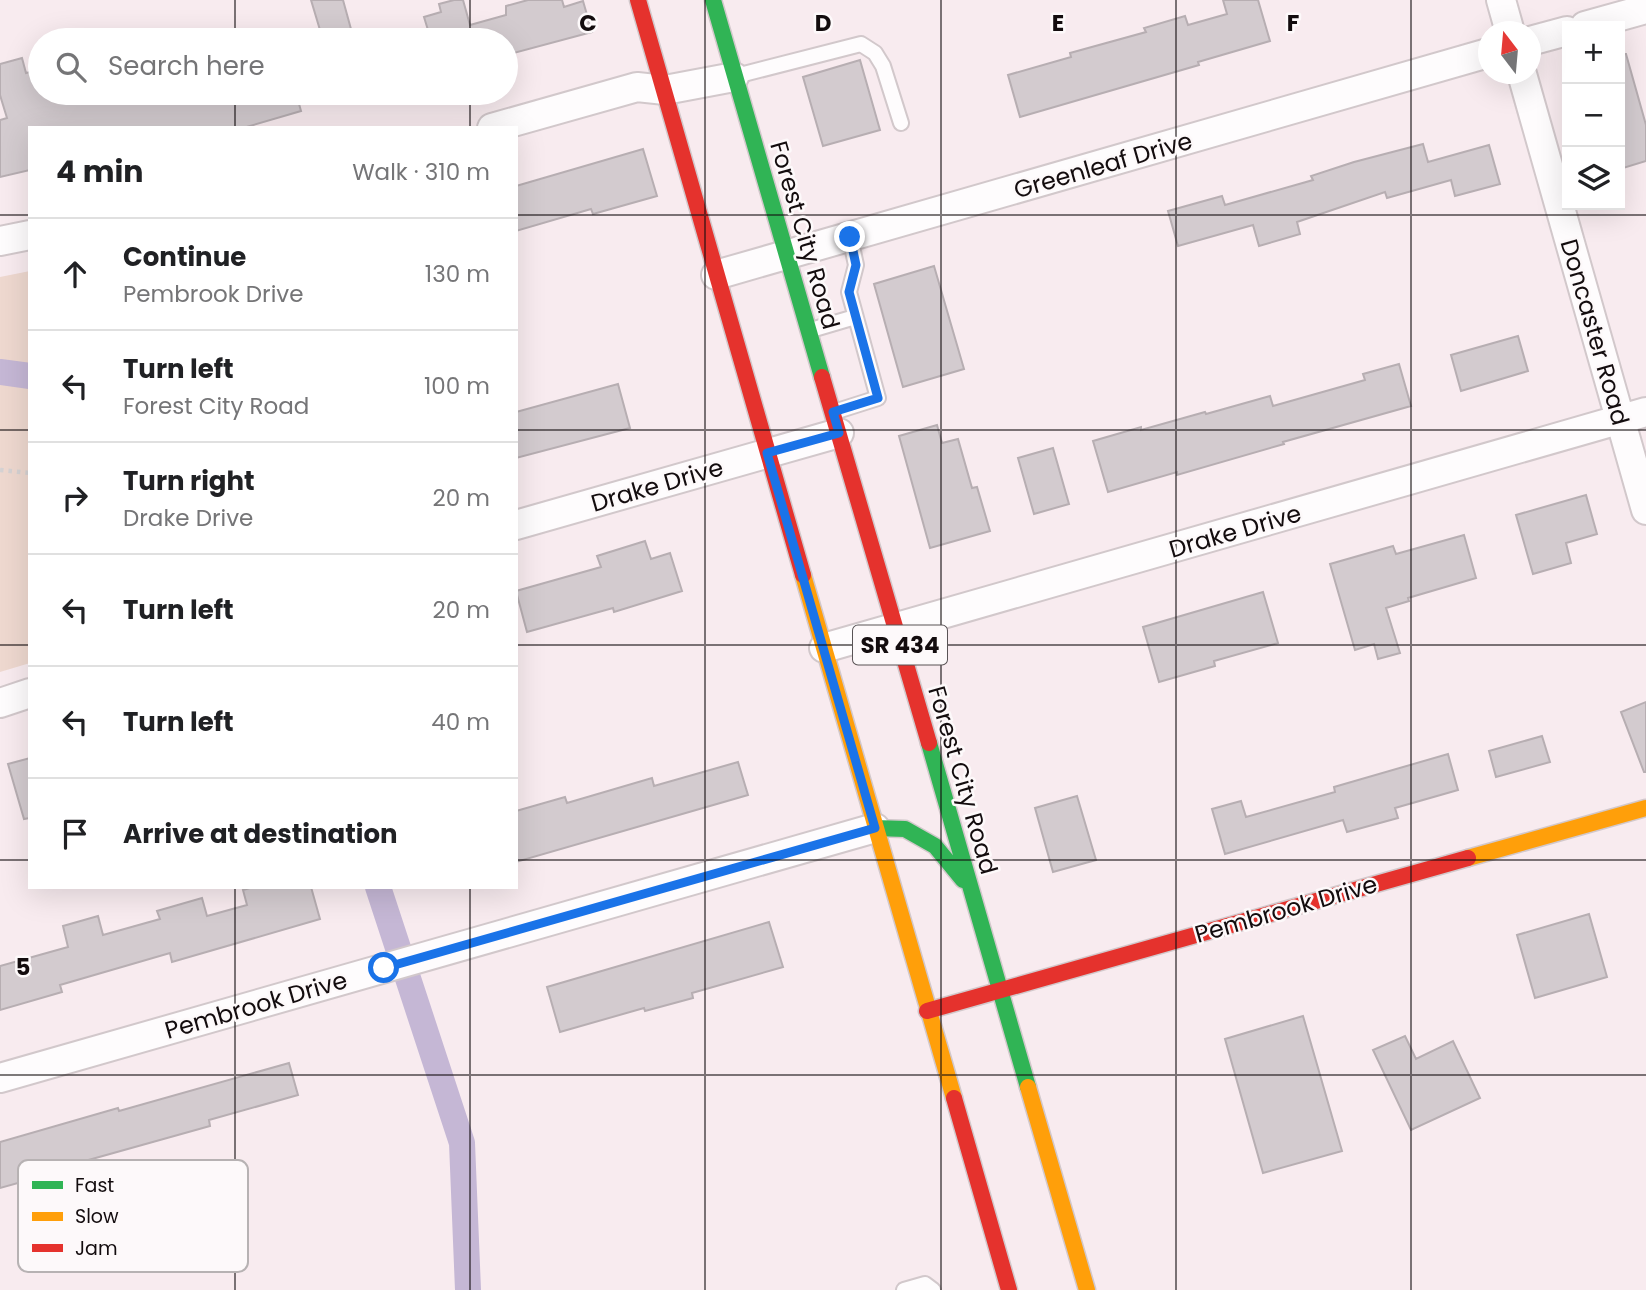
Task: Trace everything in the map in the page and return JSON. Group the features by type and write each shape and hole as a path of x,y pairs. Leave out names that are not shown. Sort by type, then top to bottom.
{"main road":[{"name":"SR 434","path":"638,0 1009,1290"},
{"name":"Forest City Road","path":"714,0 734,77 788,254 1087,1290"},
{"name":"Pembrook Drive","path":"927,1011 1646,808"},
{"path":"875,828 905,829 935,846 971,890"}],"street":[{"path":"1501,0 1507,21"},
{"path":"1603,21 1646,9"},
{"path":"1541,38 1562,32"},
{"name":"Greenleaf Drive","path":"716,275 1478,56"},
{"path":"499,126 637,87 665,90 734,77"},
{"name":"Doncaster Road","path":"1525,84 1633,415 1646,510"},
{"path":"0,241 28,235"},
{"name":"Drake Drive","path":"824,648 1633,415"},
{"name":"Drake Drive","path":"518,524 767,453 836,423"},
{"path":"0,703 28,695"},
{"name":"Pembrook Drive","path":"0,1078 875,828"}],"lane":[{"path":"734,77 860,44 875,53 883,66 901,123"},
{"path":"836,423 878,398 849,292 856,265 850,237"},
{"path":"809,330 855,317"},
{"path":"904,1290 925,1284 933,1290"}],"path":[{"path":"0,470 28,473"}],"shaded area":[{"path":"28,271 28,664 0,672 0,277"}],"building":[{"path":"311,0 343,0 351,28 319,28"},
{"path":"463,0 470,25 506,15 506,6 528,0 562,0 564,7 583,1 592,32 518,52 518,28 427,28 424,17 441,12 439,4"},
{"path":"1223,0 1258,0 1270,41 1198,62 1199,65 1020,117 1008,75 1071,57 1070,53 1146,32 1144,28 1185,16 1188,25 1227,14"},
{"path":"1625,54 1646,125 1646,161 1625,167"},
{"path":"22,58 28,73 28,105 299,105 301,111 250,126 28,126 28,170 0,177 0,120 7,118 0,95 0,64"},
{"path":"860,60 880,130 823,146 803,77"},
{"path":"1423,144 1428,162 1489,145 1500,184 1455,196 1451,180 1387,198 1385,192 1297,222 1300,234 1259,246 1253,225 1178,246 1168,211 1222,196 1225,205 1313,180 1311,176 1354,162"},
{"path":"643,149 657,196 593,214 591,209 518,230 518,185"},
{"path":"934,266 964,369 903,387 874,284"},
{"path":"1518,336 1528,371 1461,391 1451,355"},
{"path":"1399,364 1411,406 1177,475 1177,472 1108,492 1093,441 1270,396 1273,406 1365,380 1363,374"},
{"path":"618,384 630,428 518,457 518,411"},
{"path":"937,425 942,443 958,439 972,488 977,487 990,531 930,548 899,436"},
{"path":"1053,448 1069,504 1034,514 1018,458"},
{"path":"1586,495 1597,534 1566,543 1571,563 1533,574 1516,515"},
{"path":"1464,535 1476,578 1408,598 1409,601 1386,608 1400,653 1378,659 1374,644 1355,650 1330,564 1393,546 1396,554"},
{"path":"645,541 651,559 670,553 682,591 614,612 613,608 527,632 518,590 601,567 597,556"},
{"path":"1263,592 1278,643 1214,661 1215,666 1159,682 1143,627"},
{"path":"1646,702 1646,772 1644,772 1621,712"},
{"path":"1542,736 1550,762 1496,777 1489,751"},
{"path":"1448,754 1458,790 1395,808 1398,818 1347,832 1343,820 1225,854 1212,809 1241,801 1246,817 1335,792 1334,787"},
{"path":"28,759 28,818 24,819 8,764"},
{"path":"738,762 748,795 518,861 518,810 565,797 567,803 652,778 654,786"},
{"path":"1077,796 1096,860 1053,872 1035,808"},
{"path":"312,889 320,919 172,962 170,953 60,985 62,992 0,1010 0,966 68,947 63,926 98,916 103,935 160,919 157,911 202,898 207,916 247,905 243,890"},
{"path":"1589,914 1607,977 1535,998 1517,935"},
{"path":"769,922 783,967 692,993 693,998 645,1011 644,1008 560,1032 547,987"},
{"path":"1303,1016 1342,1151 1263,1173 1225,1039"},
{"path":"1405,1036 1416,1059 1453,1041 1480,1098 1411,1130 1373,1050"},
{"path":"289,1063 298,1095 209,1120 210,1126 88,1160 18,1160 18,1183 0,1188 0,1142 118,1108 119,1111"}],"waterway":[{"path":"0,372 28,376"},
{"path":"379,889 462,1143 468,1290"}],"traffic: fast":[{"path":"713,0 822,377"},
{"path":"929,743 1028,1087"},
{"path":"875,828 905,829 935,846 963,880"}],"traffic: slow":[{"path":"803,575 954,1098"},
{"path":"1468,858 1646,808"},
{"path":"1028,1087 1087,1290"}],"traffic: jam":[{"path":"638,0 803,575"},
{"path":"822,377 929,743"},
{"path":"927,1011 1468,858"},
{"path":"954,1098 1009,1290"}],"route":[{"path":"384,968 875,828 767,453 839,433 833,412 878,398 849,292 856,265 850,237"}]}
